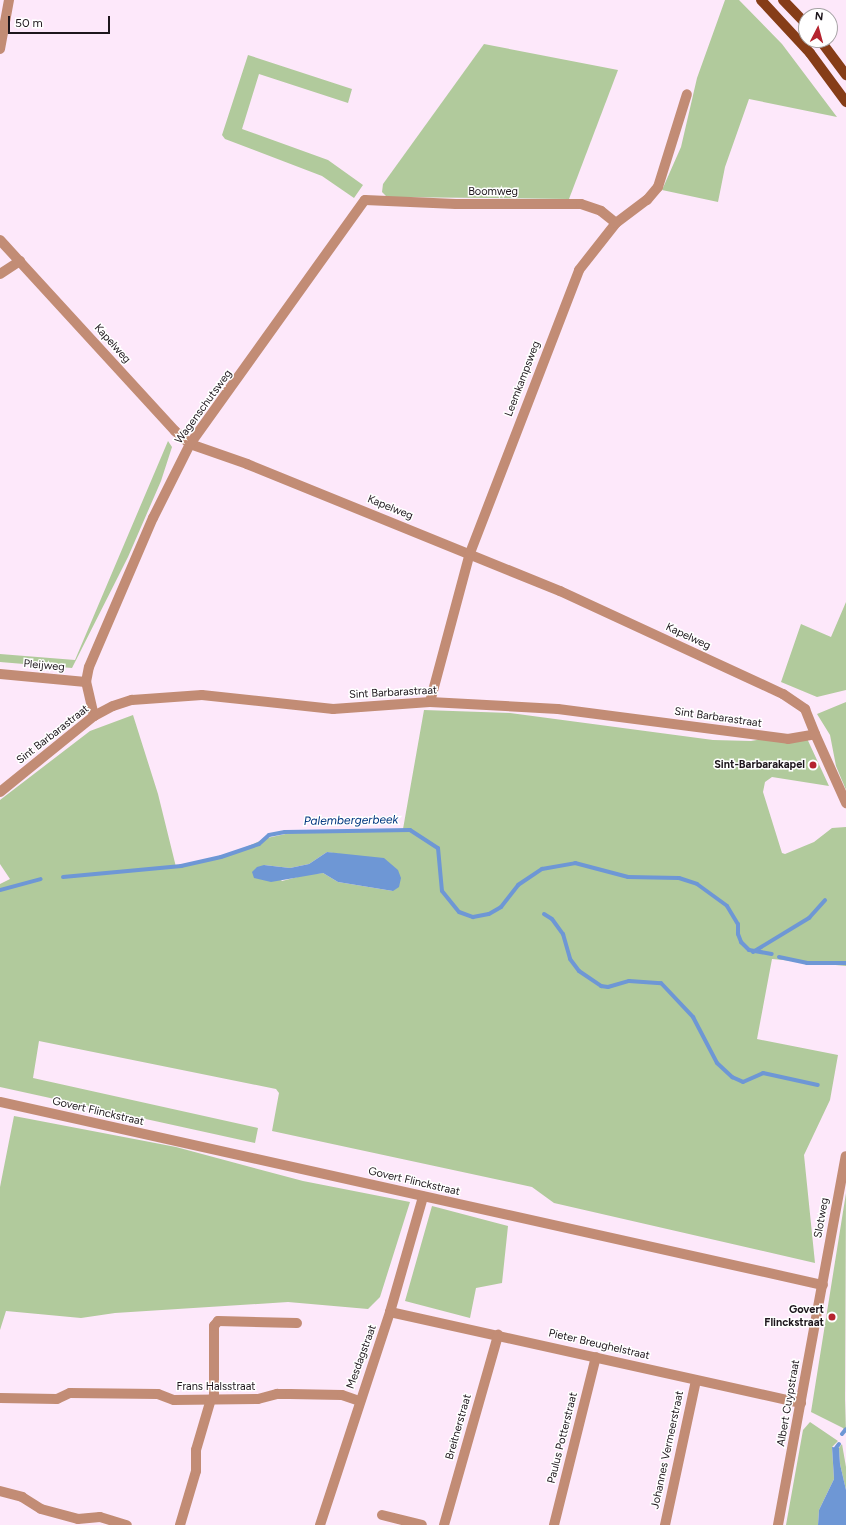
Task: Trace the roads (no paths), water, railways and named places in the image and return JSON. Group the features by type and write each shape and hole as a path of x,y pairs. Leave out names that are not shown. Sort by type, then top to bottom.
{"main road":[{"path":"762,0 810,53 846,102"},
{"path":"784,0 798,15"},
{"path":"826,48 846,75"}],"street":[{"path":"0,49 9,0"},
{"path":"0,14 4,28"},
{"name":"Leemkampsweg","path":"430,702 470,553 579,270 616,223 647,200 658,187 687,94"},
{"name":"Boomweg","path":"365,200 456,204 581,204 602,211 616,223"},
{"name":"Wagenschutsweg","path":"94,716 86,682 89,667 120,593 190,444 365,200"},
{"name":"Kapelweg","path":"0,240 175,431 190,444 247,464 470,553 560,591 783,694 805,710 815,734"},
{"path":"0,274 20,262"},
{"name":"Pleijweg","path":"0,674 86,682"},
{"name":"Sint Barbarastraat","path":"0,792 94,716 132,700 172,695 202,695 333,709 430,702 558,709 788,739 815,734"},
{"path":"815,734 846,803"},
{"name":"Govert Flinckstraat","path":"0,1102 823,1285"},
{"name":"Slotweg","path":"823,1285 846,1156"},
{"name":"Mesdagstraat","path":"320,1525 359,1401 390,1312 423,1196"},
{"name":"Albert Cuypstraat","path":"778,1525 823,1285"},
{"name":"Pieter Breughelstraat","path":"390,1312 801,1403"},
{"path":"180,1525 196,1471 196,1450 212,1399 214,1326 218,1321 297,1322"},
{"name":"Breitnerstraat","path":"444,1525 498,1335"},
{"name":"Paulus Potterstraat","path":"554,1525 596,1357"},
{"name":"Johannes Vermeerstraat","path":"665,1525 696,1380"},
{"name":"Frans Halsstraat","path":"0,1398 57,1399 78,1393 158,1394 174,1400 258,1399 277,1394 290,1394 342,1395 359,1401"},
{"path":"0,1491 22,1497 40,1509 78,1519 100,1517 127,1525"},
{"path":"382,1515 422,1525"}],"water":[{"path":"327,852 384,858 398,870 401,878 399,887 393,891 338,882 323,873 271,882 254,878 252,872 257,867 264,865 290,868 309,864"},
{"path":"832,1447 839,1448 840,1464 846,1490 846,1525 818,1525 819,1510 834,1479"}],"waterway":[{"name":"Palembergerbeek","path":"63,877 181,866 221,857 259,844 269,835 285,832 410,830 438,848 442,891 459,912 473,917 489,914 501,907 518,885 542,869 575,863 628,877 679,878 697,884 727,906 738,924 738,934 741,942 749,950 772,954"},
{"name":"Palembergerbeek","path":"0,890 41,879"},
{"path":"753,952 809,918 825,900"},
{"name":"Palembergerbeek","path":"544,914 552,919 563,934 570,959 579,971 601,986 608,987 629,981 661,983 693,1017 717,1063 732,1077 743,1082 763,1073 818,1085"},
{"name":"Palembergerbeek","path":"779,957 807,963 846,963"},
{"path":"842,1434 846,1429"},
{"path":"836,1448 839,1444"}],"place":[{"name":"Sint-Barbarakapel","path":"813,765"},
{"name":"Govert Flinckstraat","path":"832,1317"}]}
